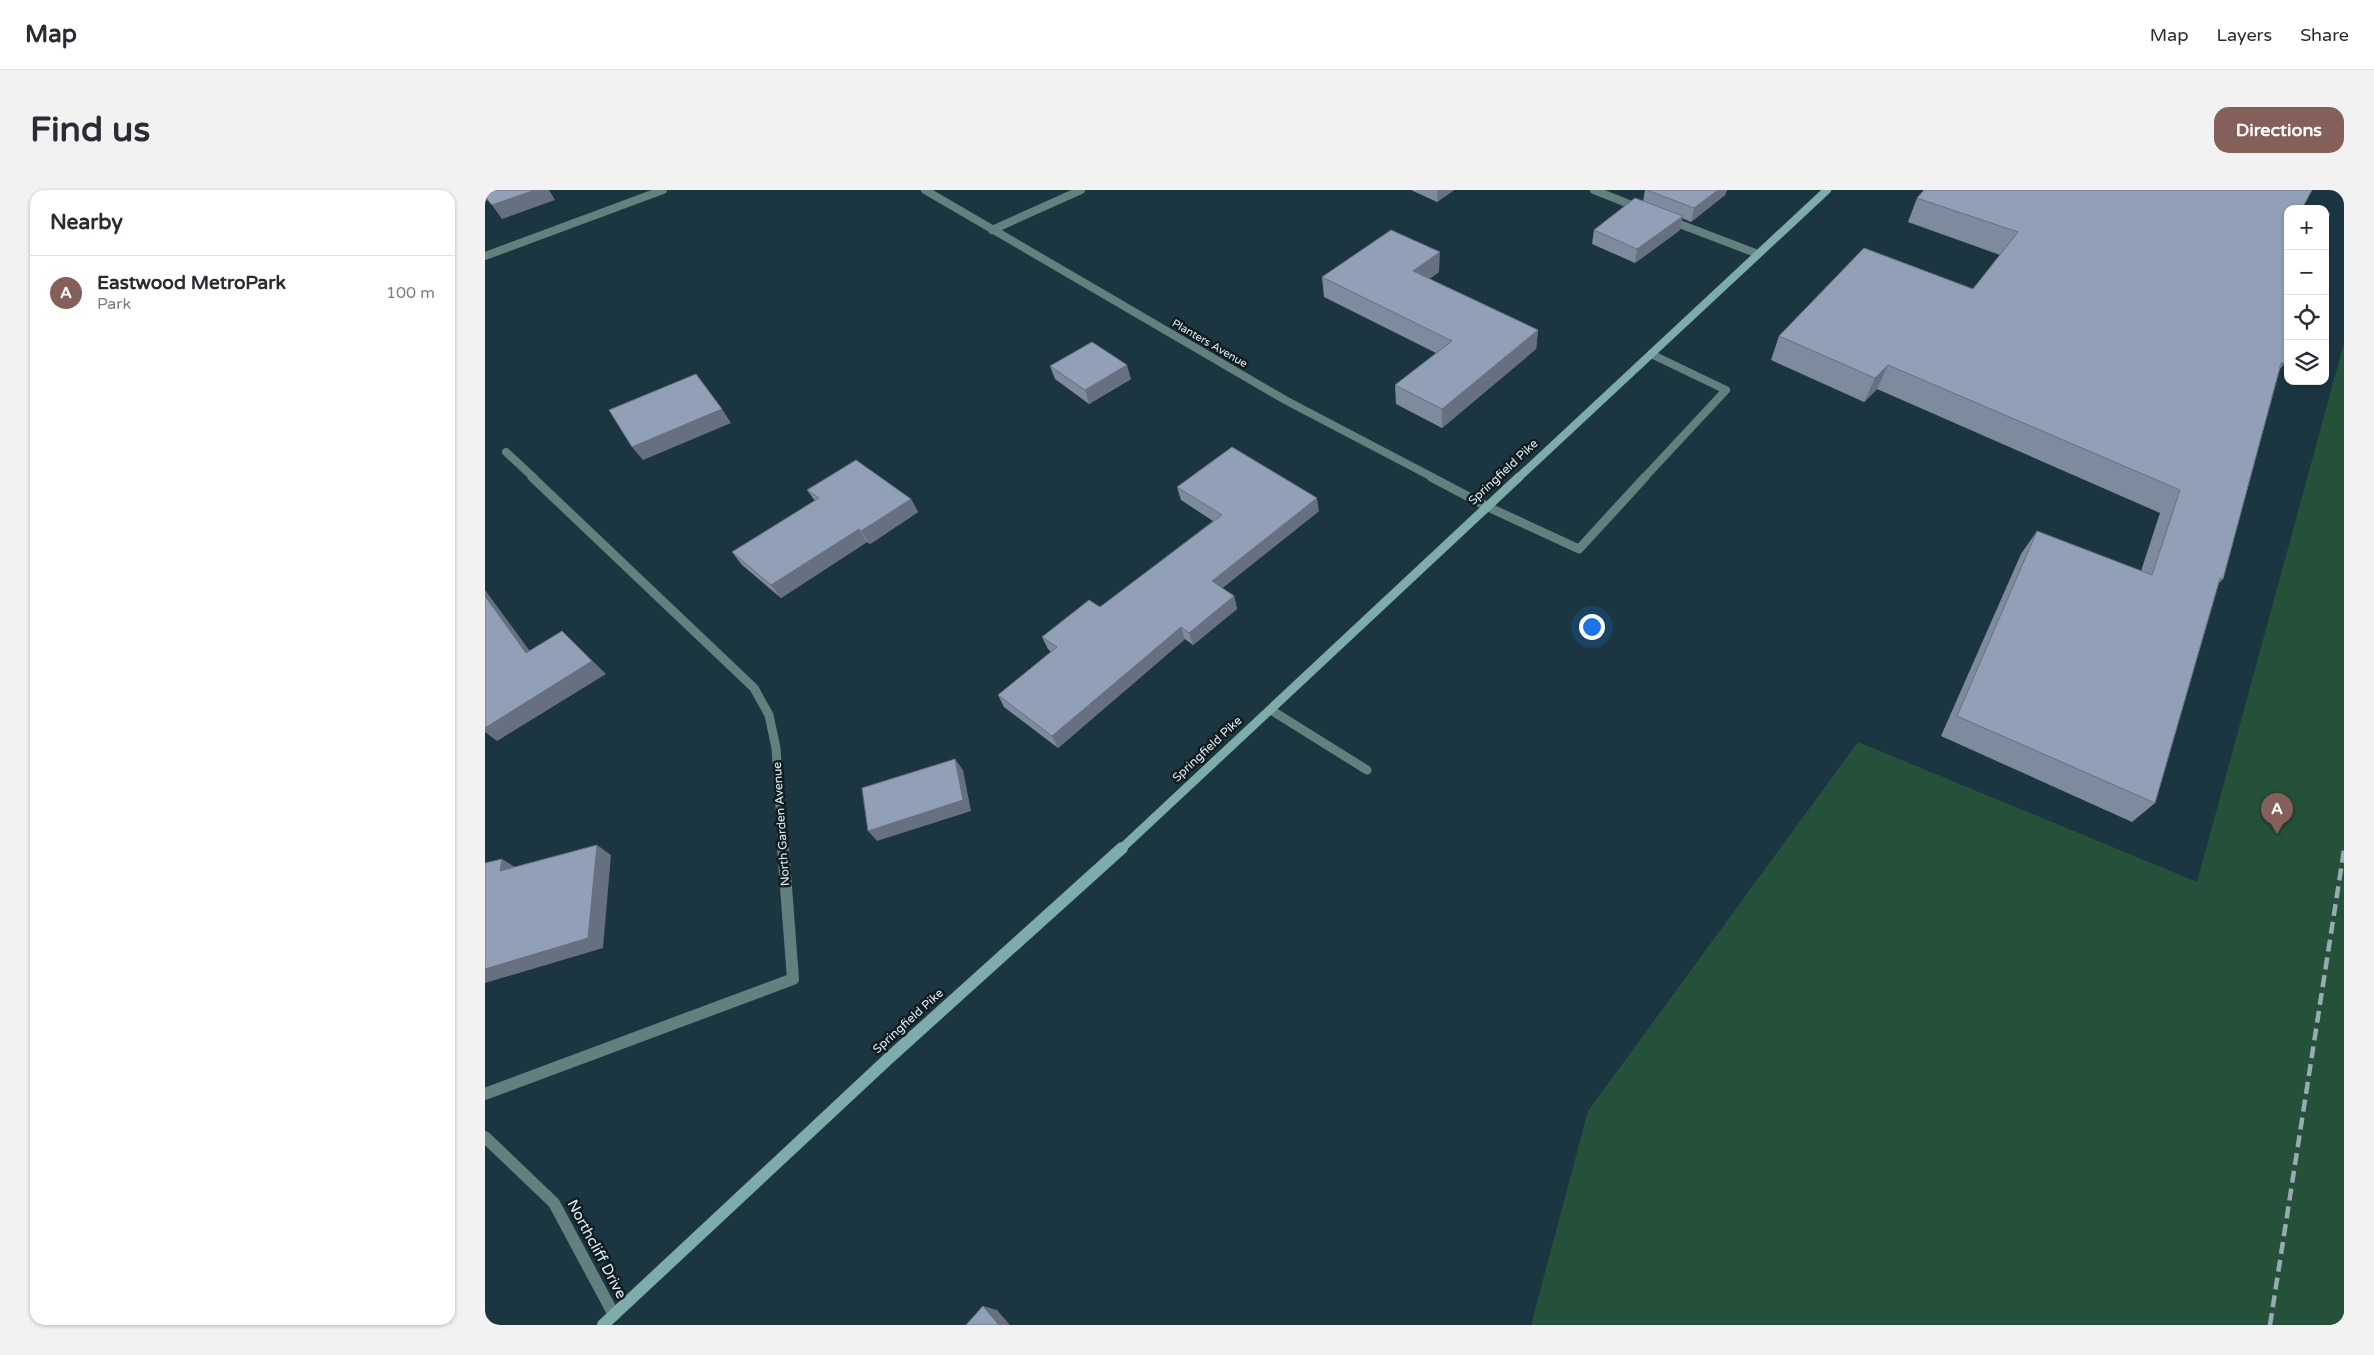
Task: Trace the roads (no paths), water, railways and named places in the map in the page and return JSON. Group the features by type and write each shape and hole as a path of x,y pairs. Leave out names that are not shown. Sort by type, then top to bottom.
{"main road":[{"name":"Springfield Pike","path":"603,1325 888,1059 1122,848 1271,710 1827,190"}],"street":[{"path":"485,256 663,190"},
{"name":"Planters Avenue","path":"925,190 1287,401 1488,507 1579,549 1726,390 1651,354"},
{"path":"992,230 1081,190"},
{"path":"1594,190 1650,212"},
{"path":"1659,216 1758,254"},
{"name":"North Garden Avenue","path":"485,1094 793,979 776,748 769,715 754,688 505,452"},
{"path":"1271,710 1367,770"},
{"name":"Northcliff Drive","path":"485,1137 554,1203 614,1315"}],"railway":[{"path":"2270,1325 2344,850"}],"place":[{"name":"Eastwood MetroPark","path":"2277,834"}]}
